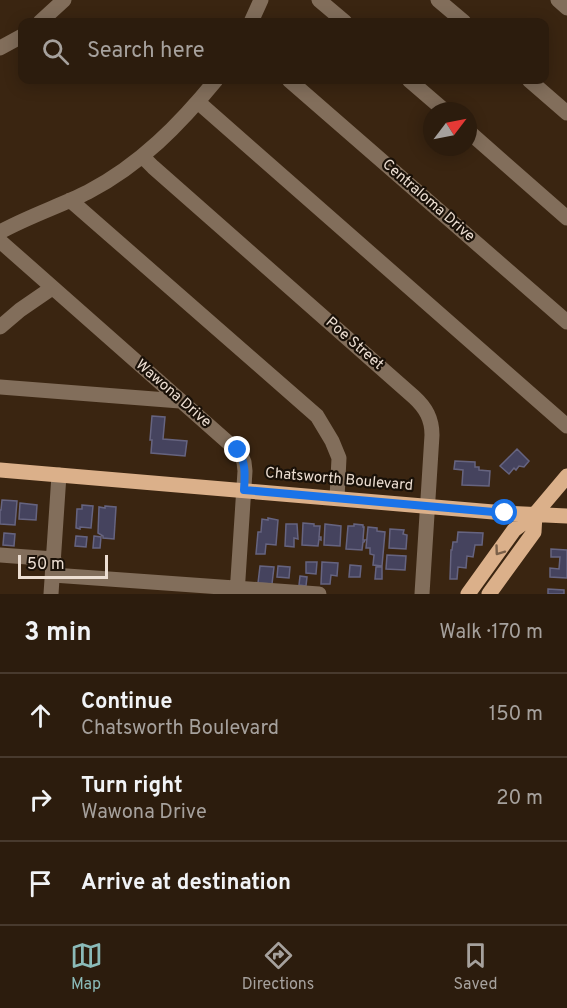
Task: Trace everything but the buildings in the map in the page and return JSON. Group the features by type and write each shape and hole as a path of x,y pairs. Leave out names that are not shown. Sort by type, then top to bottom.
{"main road":[{"name":"Chatsworth Boulevard","path":"0,470 567,516"},
{"path":"468,594 514,530 535,514 567,476"},
{"path":"489,594 534,532 535,514"}],"street":[{"path":"45,18 64,0"},
{"path":"253,18 261,0"},
{"path":"319,0 340,18"},
{"path":"438,0 459,18"},
{"path":"558,0 567,8"},
{"path":"0,48 18,38"},
{"path":"0,232 91,190 143,157 213,84"},
{"name":"Centraloma Drive","path":"294,84 567,322"},
{"path":"414,84 435,102"},
{"path":"534,84 567,113"},
{"path":"198,102 567,426"},
{"path":"477,139 567,218"},
{"name":"Poe Street","path":"143,157 420,402 427,412 432,429 422,594"},
{"path":"70,200 316,416 332,441 339,458 337,498"},
{"name":"Wawona Drive","path":"0,241 240,453 244,465 244,490 237,591"},
{"path":"0,327 52,288"},
{"path":"0,387 180,401"},
{"path":"51,594 59,475"},
{"path":"0,555 54,559"},
{"path":"53,575 143,587 319,594"}],"route":[{"path":"238,450 244,465 244,490 505,513"}]}
